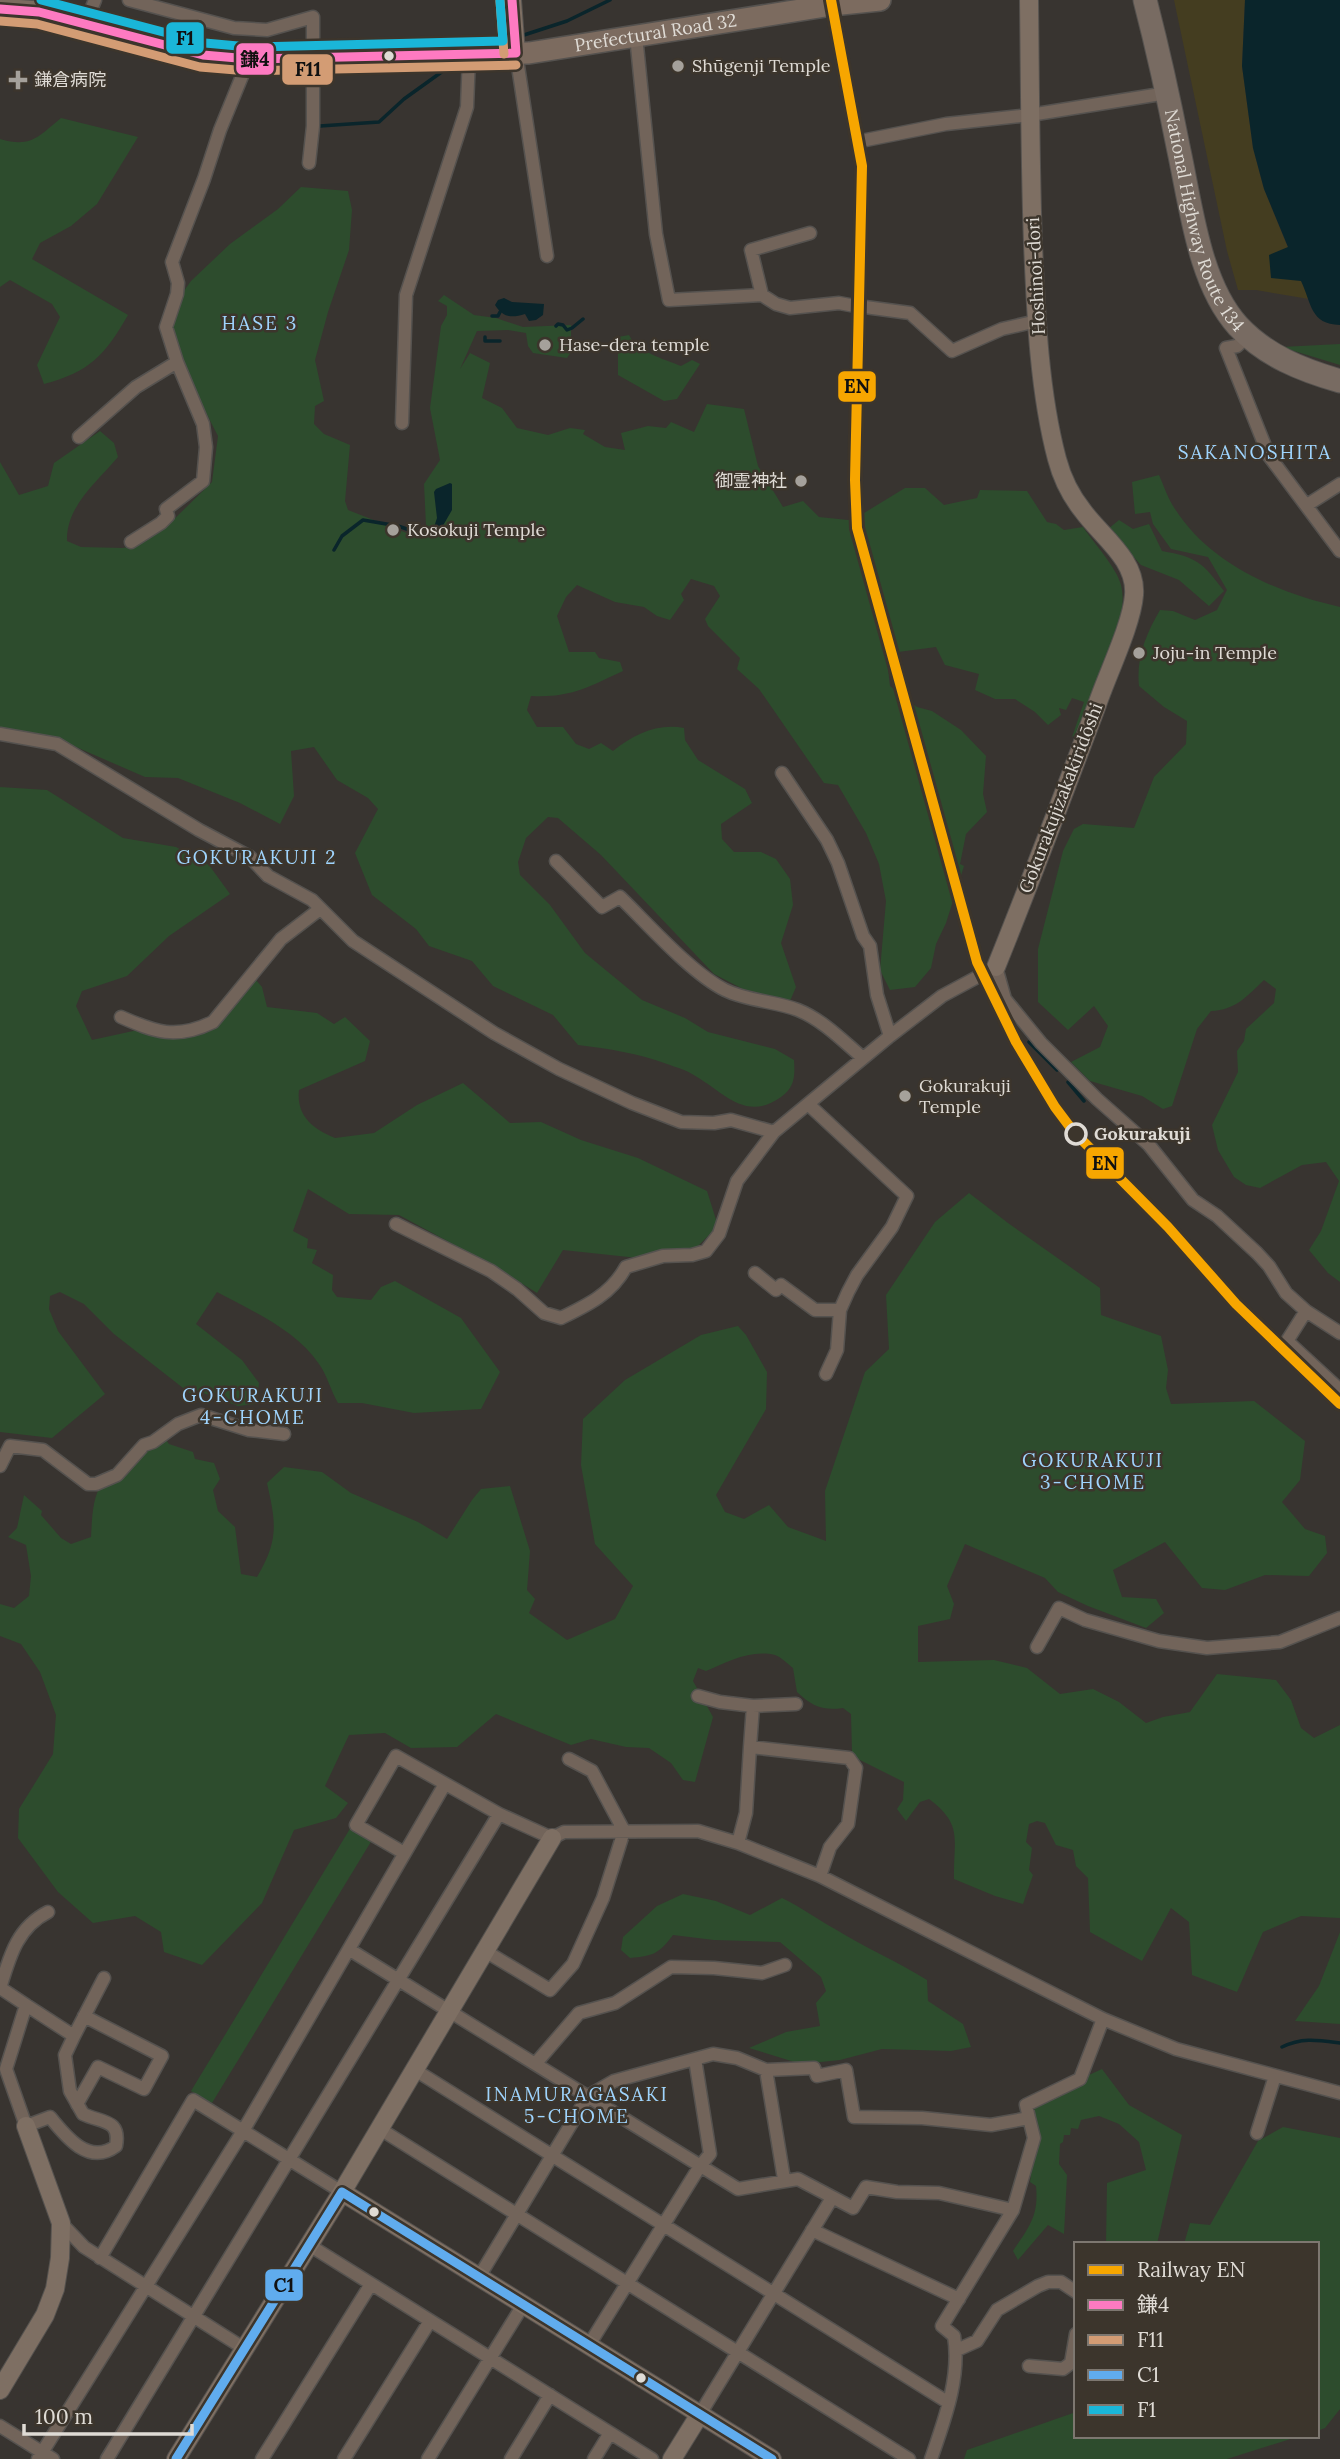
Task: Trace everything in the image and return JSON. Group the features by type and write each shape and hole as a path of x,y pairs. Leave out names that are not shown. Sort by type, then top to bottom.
{"highway":[{"name":"National Highway Route 134","path":"1145,0 1211,282 1238,325 1262,348 1308,372 1340,381"}],"main road":[{"name":"Prefectural Road 32","path":"0,9 39,12 162,47 203,55 249,59 529,53 880,0"}],"street":[{"path":"85,24 94,0"},
{"path":"129,0 234,28 267,30 313,17 313,126 309,163"},
{"path":"512,0 516,53 547,256"},
{"name":"Hoshinoi-dori","path":"1029,0 1037,321 1053,437 1067,486 1081,510 1120,554 1132,578 1134,594 1125,628"},
{"path":"636,36 653,209 669,300 762,295 789,308 839,303 910,313 952,351 1002,329 1037,321"},
{"path":"402,423 406,295 467,107 469,56"},
{"path":"131,542 162,523 168,516 166,509 203,481 206,447 203,424 177,362 166,327 177,294 178,283 172,262 249,59"},
{"path":"866,140 946,124 1030,115 1167,93"},
{"path":"762,295 751,250 810,233"},
{"path":"1249,335 1237,346 1226,348 1269,456 1340,551"},
{"path":"79,437 136,387 177,362"},
{"path":"1307,505 1340,484"},
{"name":"Gokurakujizakakiridōshi","path":"993,968 1056,818 1125,628"},
{"path":"0,734 57,744 74,752 199,830 250,857 268,876 312,900 353,941 494,1033 559,1069 681,1122 714,1124 731,1120 774,1132"},
{"path":"782,773 827,840 838,863 863,936 870,946 877,995 890,1035"},
{"path":"556,861 602,907 620,897 673,949 726,990 799,1010 830,1029 863,1058"},
{"path":"121,1017 155,1031 168,1032 200,1028 213,1022 281,939 320,908"},
{"path":"396,1224 491,1270 544,1313 561,1318 595,1302 619,1281 626,1268 663,1256 692,1255 706,1251 719,1234 737,1181 774,1132 890,1035 942,996 993,968 1005,999 1026,1027 1097,1099 1149,1145 1193,1200 1217,1216 1257,1253 1286,1293 1306,1311 1340,1333"},
{"path":"808,1104 907,1196 892,1227 857,1275 840,1310 837,1350 826,1374"},
{"path":"755,1273 776,1290 781,1285 815,1310 840,1310"},
{"path":"1306,1311 1287,1341 1340,1390"},
{"path":"0,1466 10,1446 43,1450 88,1484 96,1485 117,1475 144,1445 153,1442 178,1424 201,1415 250,1430 284,1434"},
{"path":"1037,1647 1059,1608 1085,1620 1159,1641 1207,1648 1280,1642 1340,1618"},
{"path":"698,1696 753,1706 796,1704"},
{"path":"738,1843 746,1814 753,1706"},
{"path":"750,1747 849,1758 854,1762 854,1789 848,1824 830,1847 820,1876"},
{"path":"404,1853 356,1825 396,1756 499,1814 552,1838"},
{"path":"485,1951 550,1990 573,1964 603,1898 624,1831 592,1771 569,1759"},
{"path":"0,2426 44,2457 144,2286 243,2131 445,1784"},
{"path":"107,2459 499,1814"},
{"path":"178,2458 342,2192 552,1838 564,1832 698,1831 738,1843 820,1876 1103,2019 1176,2049 1340,2093"},
{"path":"48,1912 34,1919 23,1932 13,1949 1,1985 2,1989 74,2036"},
{"path":"350,1950 737,2189 784,2179 798,2179 853,2208 866,2188 939,2193 1013,2210"},
{"path":"536,2063 579,2013 615,2003 671,1967 762,1973 785,1965"},
{"path":"26,2126 50,2117 69,2141 78,2147 101,2153 116,2146 117,2134 111,2123 83,2114 77,2104 70,2091 65,2055 104,1978"},
{"path":"0,2390 46,2315 55,2289 60,2258 61,2223 6,2069 26,2005"},
{"path":"77,2104 98,2067 144,2089 162,2056 84,2016"},
{"path":"931,2459 949,2403 957,2350 954,2336 942,2326 1013,2210 1034,2138 1026,2105 1080,2079 1103,2019"},
{"path":"478,2277 588,2096 614,2081 713,2054 737,2058 766,2070 814,2068 817,2076 846,2070 854,2117 922,2118 990,2125 1029,2118"},
{"path":"589,2345 710,2154 695,2059"},
{"path":"415,2070 949,2403"},
{"path":"766,2070 784,2179"},
{"path":"1257,2133 1275,2076"},
{"path":"100,2258 193,2100 772,2459"},
{"path":"380,2129 909,2459"},
{"path":"672,2459 832,2198"},
{"path":"61,2223 84,2247 244,2349"},
{"path":"812,2230 959,2299"},
{"path":"309,2245 652,2459"},
{"path":"957,2350 977,2341 997,2310 1038,2286 1048,2282 1061,2282 1074,2291"},
{"path":"262,2459 372,2284"},
{"path":"428,2459 523,2305"},
{"path":"344,2459 430,2320"},
{"path":"1029,2366 1063,2369 1071,2363 1074,2346"},
{"path":"510,2459 550,2395"},
{"path":"594,2459 610,2433"}],"green space":[{"path":"61,118 138,137 97,204 71,226 40,243 32,259 128,315 112,341 95,360 73,374 44,384 37,365 60,317 52,304 10,280 0,287 0,139 19,142 34,139"},
{"path":"301,187 348,191 352,210 349,250 315,360 324,401 315,406 314,424 324,434 350,445 345,501 348,510 422,539 426,525 424,484 440,460 430,408 441,326 447,315 447,306 438,301 444,295 474,315 496,318 523,327 571,325 571,352 567,358 533,353 528,346 526,333 508,330 477,331 460,369 470,353 490,363 482,398 502,408 517,428 548,435 570,428 585,430 583,434 605,447 625,450 621,433 648,426 666,428 671,422 694,432 707,404 744,409 758,466 783,507 803,501 819,517 848,520 905,488 925,488 944,505 977,498 980,490 1027,491 1047,522 1064,530 1083,527 1119,578 1123,601 1116,640 1077,734 1072,737 1084,702 1072,698 1066,710 1059,708 1061,715 1048,725 1035,712 1015,699 995,699 975,690 979,674 945,665 936,647 898,652 888,669 890,686 917,707 932,711 961,730 986,756 983,794 987,812 966,834 960,864 964,866 946,923 936,944 931,968 915,987 890,990 880,970 886,901 879,864 866,833 838,785 824,783 759,689 737,669 740,658 708,626 705,619 720,596 714,586 691,579 681,594 684,600 670,620 657,616 644,607 615,602 577,585 566,597 557,616 569,652 595,652 599,658 620,662 623,671 568,693 531,696 527,710 537,727 563,727 576,744 589,749 601,743 613,751 629,740 655,729 684,728 685,740 698,760 745,789 752,803 721,824 722,839 734,852 761,852 776,859 790,879 793,905 781,943 796,987 790,1001 743,989 714,974 601,855 558,818 548,817 526,838 518,862 520,875 550,905 585,953 642,1000 685,1018 708,1032 775,1049 794,1060 792,1085 781,1097 768,1104 745,1106 689,1072 656,1060 578,1045 553,1015 493,986 472,961 429,946 416,929 372,895 355,853 378,809 368,798 337,780 314,747 291,751 294,796 280,824 240,803 178,778 145,777 76,747 35,734 0,729 0,462 19,495 48,486 54,463 100,431 114,443 118,457 77,506 68,528 67,541 81,547 123,548 137,545 166,527 212,482 218,436 183,368 171,330 178,299 191,281 230,244 278,209"},
{"path":"629,335 638,346 659,358 681,366 692,360 700,364 677,399 664,401 618,375 618,337"},
{"path":"1340,344 1340,365 1281,347"},
{"path":"1159,475 1173,505 1190,529 1227,561 1270,585 1340,607 1340,1282 1328,1273 1309,1250 1321,1231 1339,1181 1326,1162 1302,1165 1260,1188 1246,1185 1234,1177 1218,1150 1212,1125 1238,1072 1237,1051 1244,1041 1246,1029 1274,1003 1276,989 1264,980 1234,1005 1211,1011 1197,1029 1172,1106 1163,1109 1142,1096 1090,1081 1071,1062 1100,1047 1108,1026 1094,1006 1068,1030 1038,1002 1038,949 1063,851 1074,829 1083,824 1134,828 1154,777 1186,744 1187,721 1164,707 1139,686 1141,656 1150,628 1160,610 1173,611 1195,620 1217,610 1227,590 1208,557 1171,549 1153,524 1150,512 1135,514 1132,482"},
{"path":"1119,520 1133,529 1149,524 1162,551 1184,556 1198,563 1224,591 1209,606 1179,580 1141,565 1108,529"},
{"path":"0,787 47,790 123,838 176,847 209,865 230,894 169,936 127,976 82,991 76,1006 92,1040 156,1026 215,1027 256,980 262,987 267,1007 317,1013 334,1024 345,1017 370,1041 365,1061 299,1090 303,1114 327,1134 335,1138 374,1133 417,1105 463,1083 510,1123 541,1122 581,1140 638,1158 707,1191 718,1226 696,1248 638,1258 563,1250 537,1293 499,1269 399,1215 349,1214 308,1189 293,1231 308,1239 307,1248 317,1250 312,1263 333,1275 332,1290 337,1297 371,1300 381,1287 395,1281 461,1318 500,1372 481,1409 414,1413 362,1403 338,1403 322,1368 298,1341 272,1322 217,1292 196,1324 242,1360 259,1383 256,1404 238,1406 198,1391 192,1395 114,1334 84,1304 60,1292 50,1296 49,1309 58,1331 105,1394 52,1438 0,1432"},
{"path":"969,1193 1100,1288 1101,1315 1161,1336 1168,1370 1166,1388 1171,1404 1254,1401 1305,1441 1300,1480 1282,1502 1305,1529 1325,1536 1327,1553 1309,1576 1265,1575 1225,1590 1202,1588 1165,1542 1113,1570 1122,1597 1156,1599 1164,1613 1146,1628 1088,1606 1058,1592 1045,1578 965,1544 947,1586 954,1604 950,1619 918,1626 918,1662 994,1660 1027,1668 1060,1694 1093,1689 1119,1702 1146,1723 1190,1712 1217,1674 1276,1680 1291,1700 1301,1728 1314,1738 1340,1725 1340,1918 1301,1916 1263,1932 1237,1992 1192,1975 1189,1922 1171,1908 1142,1961 1090,1932 1088,1878 1076,1866 1073,1850 1056,1845 1045,1823 1037,1821 1029,1824 1026,1842 1032,1848 1029,1870 1033,1875 1023,1904 954,1879 955,1843 948,1817 929,1799 920,1802 906,1821 897,1809 903,1800 904,1782 858,1759 852,1752 851,1714 843,1708 823,1708 808,1701 797,1692 793,1668 777,1656 766,1654 739,1657 706,1671 698,1668 693,1681 713,1717 695,1782 683,1780 671,1763 649,1748 626,1747 591,1739 571,1745 496,1714 457,1747 411,1748 385,1733 349,1735 325,1786 348,1803 336,1818 294,1830 262,1903 202,1965 164,1952 161,1932 135,1916 93,1923 58,1892 18,1838 19,1809 53,1754 56,1715 40,1672 21,1644 0,1636 0,1604 14,1608 29,1596 31,1576 26,1545 8,1537 17,1528 24,1495 42,1511 41,1515 61,1538 71,1544 91,1537 94,1502 102,1484 122,1465 164,1437 169,1444 193,1452 195,1459 214,1463 220,1479 213,1490 218,1511 235,1527 241,1574 257,1577 269,1552 274,1531 267,1483 284,1467 322,1472 351,1493 418,1522 447,1539 481,1489 510,1486 530,1551 527,1590 535,1599 529,1613 567,1640 615,1619 633,1586 595,1544 581,1465 583,1419 625,1380 701,1335 738,1326 767,1372 766,1409 716,1495 725,1512 744,1519 769,1505 788,1527 826,1541 825,1491 865,1372 889,1349 886,1295 935,1222"},
{"path":"351,1827 372,1840 212,2103 191,2091"},
{"path":"683,1894 716,1901 750,1915 782,1898 927,1980 928,2001 963,2024 971,2047 951,2051 882,2049 840,2060 801,2064 749,2048 786,2032 820,2026 816,2003 826,1991 821,1977 780,1942 714,1940 673,1935 664,1946 650,1955 630,1958 621,1950 623,1937 657,1906"},
{"path":"1340,1932 1340,2024 1295,2021 1319,1986"},
{"path":"1102,2069 1129,2105 1182,2135 1157,2242 1106,2242 1107,2183 1146,2170 1139,2142 1119,2124 1099,2116 1081,2120 1078,2129 1071,2128 1070,2135 1064,2135 1060,2144 1059,2164 1067,2175 1064,2234 1048,2225 1018,2260 1013,2251 1028,2228 1037,2196 1036,2186 1030,2182 1036,2138 1033,2110 1076,2081"},
{"path":"1283,2127 1340,2138 1340,2409 1325,2428 1319,2430 1319,2242 1185,2242 1190,2223 1210,2225 1258,2141"},
{"path":"1074,2413 1074,2438 1294,2438 1227,2459 964,2459 967,2450"}],"sand":[{"path":"1174,0 1245,0 1242,66 1253,148 1264,189 1309,299 1256,290 1238,290 1227,251"}],"water":[{"path":"1245,0 1340,0 1340,325 1330,324 1317,317 1301,281 1271,278 1269,255 1288,247 1264,189 1253,148 1242,66"},
{"path":"504,298 512,302 544,304 543,315 529,321 525,314 505,315 495,305 498,300"},
{"path":"450,483 452,510 441,529 432,533 437,518 434,492"}],"waterway":[{"path":"524,35 567,21 610,0"},
{"path":"320,126 379,122 404,99 443,71"},
{"path":"492,316 498,316 500,312"},
{"path":"556,326 563,325 567,330 583,319"},
{"path":"485,337 485,341 500,341"},
{"path":"334,550 342,536 363,520 398,526 424,535 432,533"},
{"path":"1029,1042 1057,1070"},
{"path":"1068,1082 1084,1101"},
{"path":"1282,2047 1317,2040 1340,2043"}],"rail line":[{"name":"EN","path":"831,0 862,166 855,480 857,528 977,962 1016,1042 1055,1107 1073,1131 1168,1227 1236,1304 1340,1404"}],"transit line":[{"name":"F1","path":"41,0 205,43 249,47 503,41 500,1"},
{"name":"鎌4","path":"512,0 516,53"},
{"name":"F11","path":"500,1 504,54"},
{"name":"鎌4","path":"0,9 39,12 203,55 249,59 516,53"},
{"name":"F11","path":"0,21 37,24 200,67 248,71 516,65"},
{"name":"C1","path":"176,2459 342,2192 772,2459"}],"place":[{"name":"Shūgenji Temple","path":"678,66"},
{"name":"鎌倉病院","path":"18,80"},
{"name":"Hase-dera temple","path":"545,345"},
{"name":"御霊神社","path":"801,481"},
{"name":"Kosokuji Temple","path":"393,530"},
{"name":"Joju-in Temple","path":"1139,653"},
{"name":"Gokurakuji Temple","path":"905,1096"},
{"name":"Gokurakuji","path":"1076,1134"}],"district":[{"name":"HASE 3","path":"260,323"},
{"name":"SAKANOSHITA","path":"1255,452"},
{"name":"GOKURAKUJI 2","path":"257,857"},
{"name":"GOKURAKUJI 4-CHOME","path":"253,1406"},
{"name":"GOKURAKUJI 3-CHOME","path":"1093,1471"},
{"name":"INAMURAGASAKI 5-CHOME","path":"577,2105"}]}
